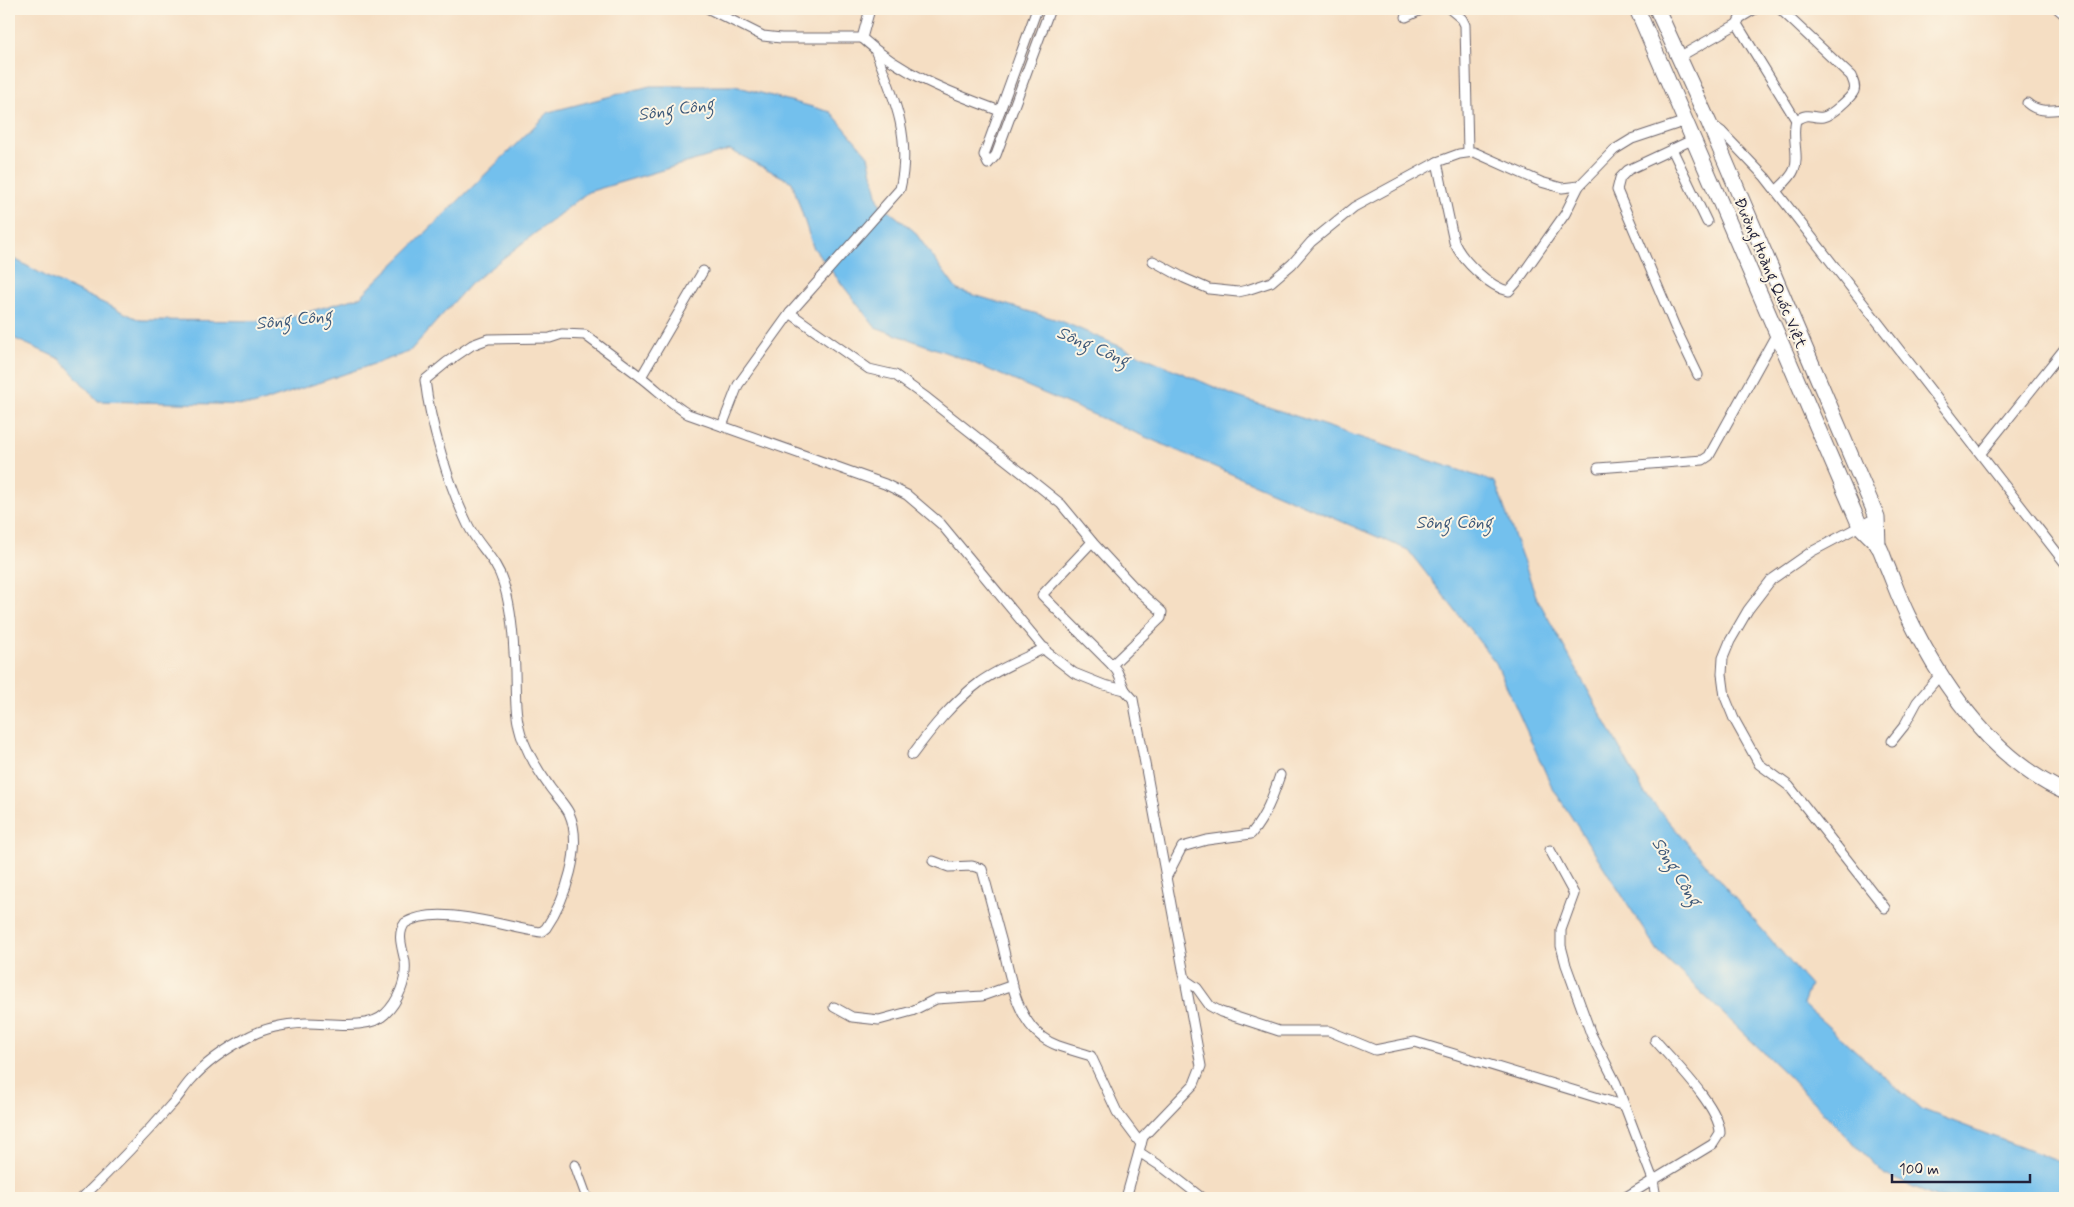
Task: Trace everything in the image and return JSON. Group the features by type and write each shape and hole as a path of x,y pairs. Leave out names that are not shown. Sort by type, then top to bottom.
{"highway":[{"name":"Đường Hoàng Quốc Việt","path":"1637,9 1860,526 1878,546 1907,614 1940,675 1964,708 2010,758 2032,775 2065,792"},
{"name":"Đường Hoàng Quốc Việt","path":"1657,9 1709,123 1878,517 1878,546"},
{"path":"1690,130 1709,123"}],"street":[{"path":"709,9 762,36 781,38 862,38 875,50 897,65 952,94 1000,110"},
{"path":"862,38 870,9"},
{"path":"1037,9 984,155 988,164 996,154 1050,9"},
{"path":"1406,17 1423,9"},
{"path":"1450,9 1462,19 1465,25 1468,152"},
{"path":"1679,57 1737,24 1740,18 1755,9"},
{"path":"1780,9 1851,76 1854,83 1854,92 1825,117 1804,115 1796,120"},
{"path":"2058,9 2065,15"},
{"path":"1737,24 1796,120 1794,141 1797,160 1794,172 1776,191"},
{"path":"722,426 738,385 790,313 900,189 904,170 904,141 900,116 875,50"},
{"path":"2027,103 2034,109 2065,109"},
{"path":"1709,123 1715,126 1734,144 1776,191 2065,563"},
{"path":"1437,162 1454,242 1458,252 1499,289 1509,291 1565,214 1579,186 1614,150 1632,139 1690,130"},
{"path":"1690,130 1672,149 1628,170 1620,178 1617,190 1698,375"},
{"path":"1672,149 1707,222"},
{"path":"1153,261 1209,289 1238,292 1271,282 1292,264 1311,242 1358,204 1437,162 1468,152 1474,152 1541,182 1562,188 1579,186"},
{"path":"641,377 703,271"},
{"path":"790,313 869,370 895,375 927,398 1060,504 1092,542 1162,615 1112,665"},
{"path":"1598,468 1703,460 1709,456 1778,333"},
{"path":"82,1198 173,1103 208,1062 228,1049 252,1035 276,1028 302,1023 350,1024 371,1022 384,1015 394,1003 403,984 405,964 400,934 405,922 424,916 447,916 481,920 517,929 541,932 546,928 563,893 574,856 573,826 569,812 548,785 523,739 514,700 514,654 503,582 492,558 468,526 451,482 437,435 425,380 472,345 488,339 550,338 562,334 586,335 688,414 886,484 906,494 941,524 1045,648 1074,673 1104,685 1125,690"},
{"path":"1981,453 2065,348"},
{"path":"1878,517 1811,552 1771,580 1748,610 1730,641 1724,658 1722,674 1725,697 1734,719 1759,764 1789,786 1884,908"},
{"path":"1092,542 1042,595 1118,670 1125,690 1133,699 1201,1066 1194,1084 1143,1137 1126,1198"},
{"path":"912,755 948,711 980,682 1045,648"},
{"path":"1892,742 1904,726 1917,702 1940,675"},
{"path":"1166,878 1182,847 1207,840 1251,834 1265,815 1280,774"},
{"path":"1550,850 1574,894 1561,930 1561,946 1566,965 1591,1034 1616,1083 1653,1180 1656,1198"},
{"path":"933,862 949,867 972,866 982,869 1020,1008 1030,1026 1042,1037 1061,1047 1091,1056 1117,1112 1140,1148 1202,1198"},
{"path":"1184,979 1197,988 1210,1006 1221,1012 1279,1031 1329,1031 1375,1050 1415,1042 1624,1106"},
{"path":"834,1007 852,1017 879,1020 912,1011 936,1000 982,996 1013,985"},
{"path":"1624,1198 1713,1144 1720,1133 1715,1116 1699,1091 1655,1040"},
{"path":"575,1165 587,1198"}],"water":[{"name":"Sông Công","path":"650,86 735,86 831,112 868,156 879,203 914,231 957,290 1061,321 1235,396 1495,482 1536,596 1645,794 1810,985 1803,1004 1921,1109 2065,1164 2065,1198 1940,1198 1885,1175 1786,1074 1658,951 1552,787 1496,663 1408,550 964,359 875,327 813,247 792,182 730,150 588,192 470,284 409,352 253,405 98,401 60,359 9,336 9,256 49,278 140,320 276,321 360,297 549,112"}]}
